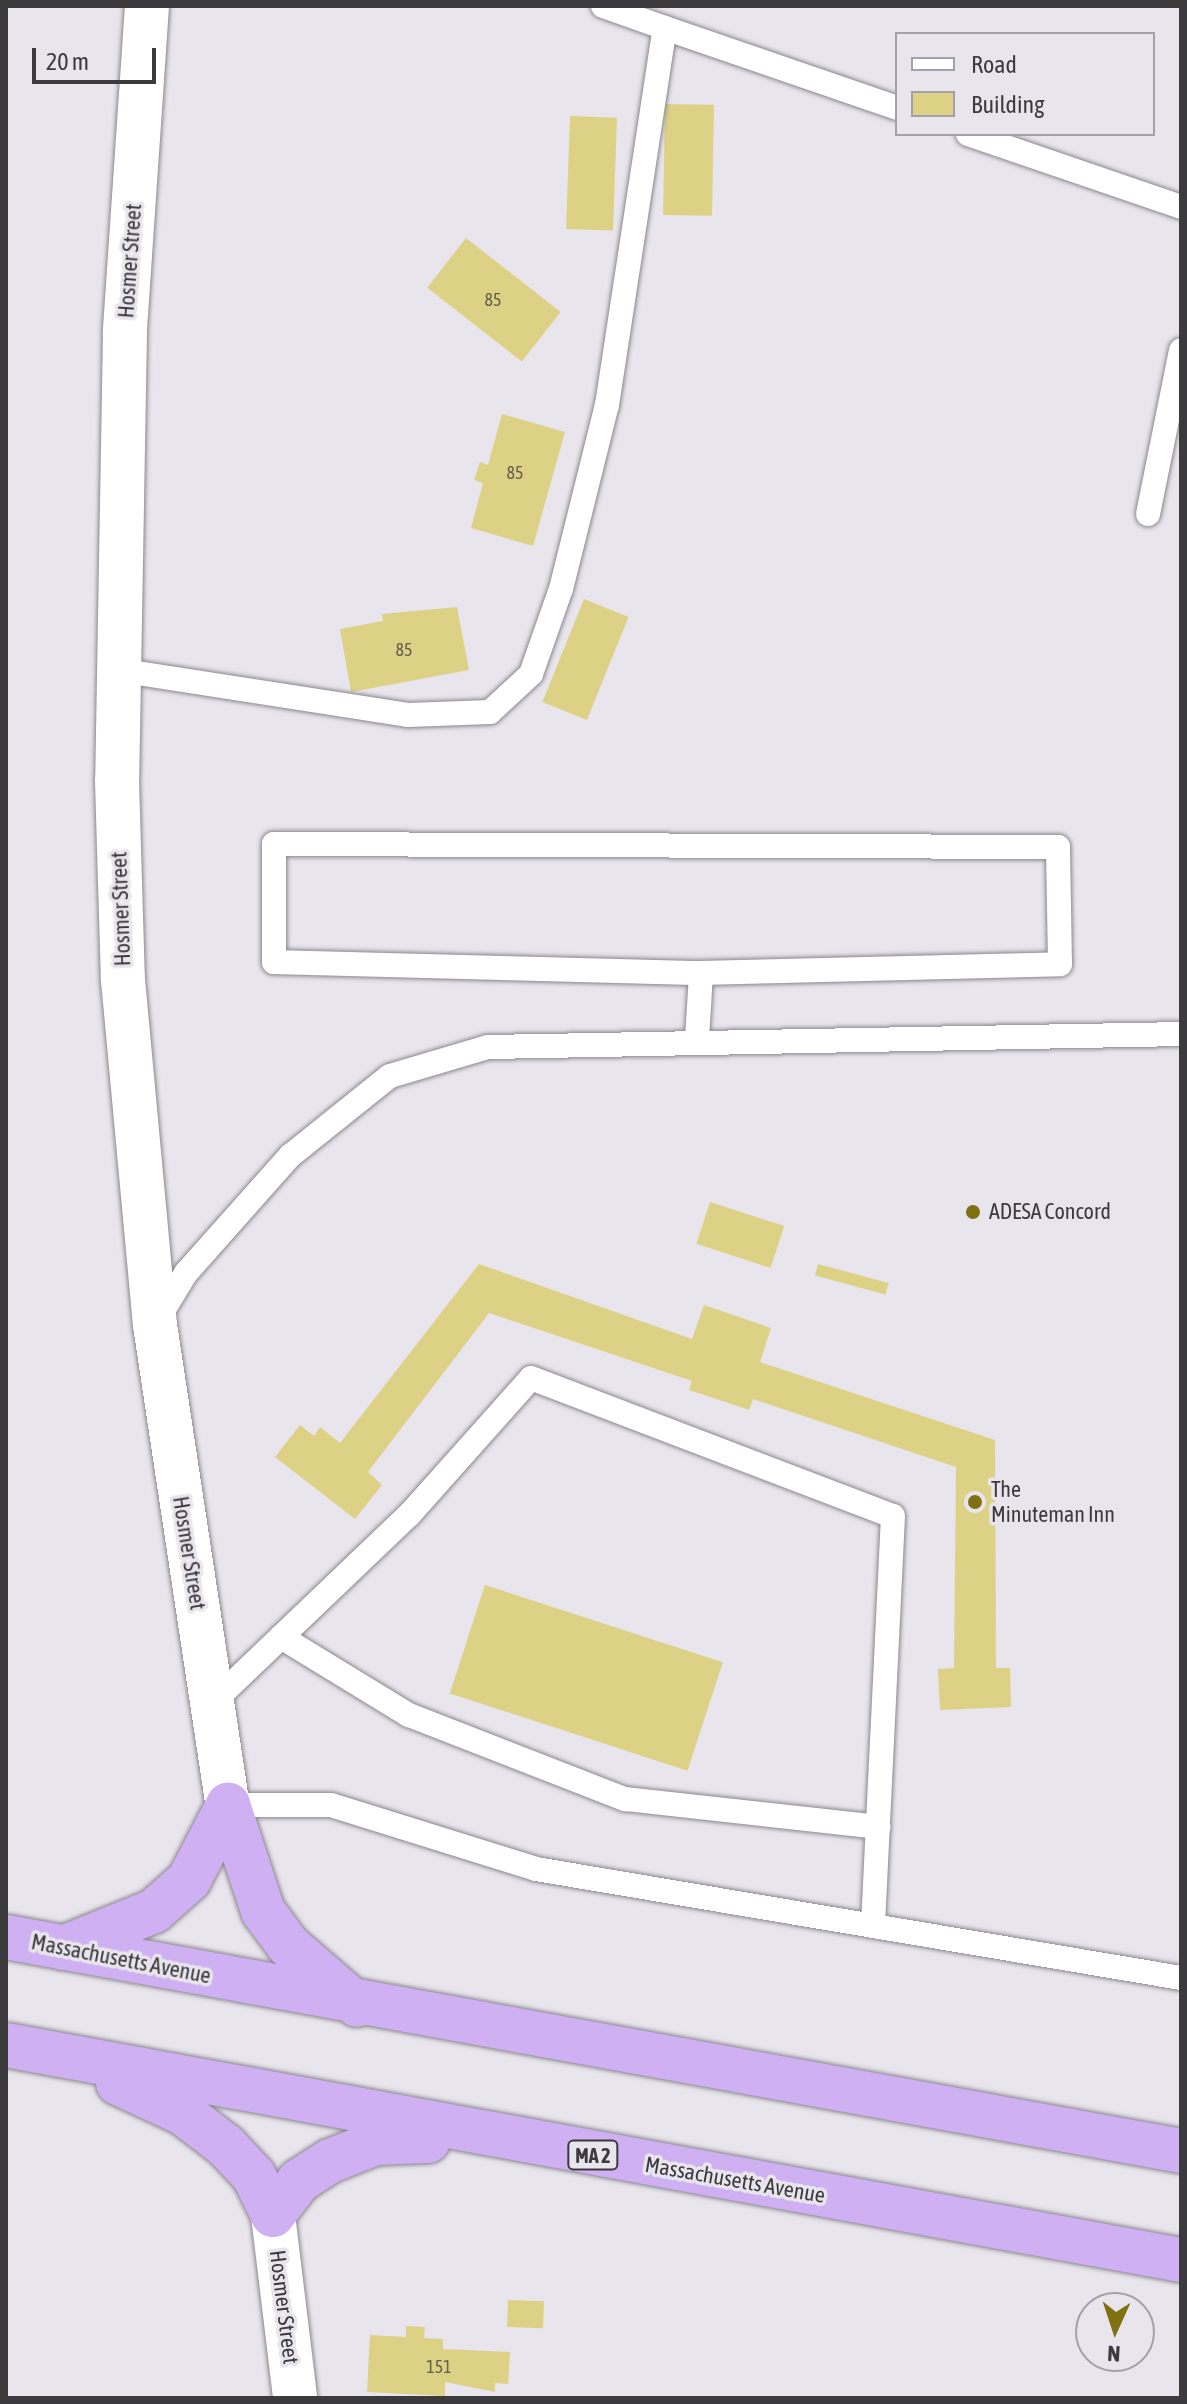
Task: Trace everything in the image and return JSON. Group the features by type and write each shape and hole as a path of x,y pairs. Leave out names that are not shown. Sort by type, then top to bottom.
{"highway":[{"path":"60,1948 154,1911 189,1880 228,1805"},
{"path":"228,1805 263,1911 288,1945 357,2005"},
{"name":"Massachusetts Avenue","path":"6,1937 357,2005 1181,2151"},
{"name":"Massachusetts Avenue","path":"6,2045 497,2138 1181,2260"},
{"path":"62,2056 183,2113 254,2176 273,2215 299,2181 376,2143 497,2138"}],"street":[{"name":"Hosmer Street","path":"147,6 125,332 118,670 123,980 155,1325 228,1805"},
{"name":"Hosmer Street","path":"273,2215 295,2398"}],"lane":[{"path":"603,6 895,107"},
{"path":"118,670 456,718 490,712 516,693 531,674 561,589 607,405 665,28"},
{"path":"974,136 1181,207"},
{"path":"1148,514 1181,350"},
{"path":"274,844 1058,847 1060,964 701,973 274,962 274,844"},
{"path":"697,1039 701,973"},
{"path":"155,1325 186,1273 290,1156 390,1076 488,1047 697,1039 1181,1034"},
{"path":"212,1703 409,1515 531,1378 893,1516 873,1924"},
{"path":"281,1637 409,1715 625,1799 878,1827"},
{"path":"228,1805 331,1805 536,1869 1181,1978"}],"building":[{"path":"665,104 714,105 712,216 663,215"},
{"path":"570,116 617,118 613,231 566,229"},
{"path":"466,238 561,312 522,362 427,288"},
{"path":"502,414 565,432 533,546 471,528 483,483 474,480 480,462 488,465"},
{"path":"584,599 629,617 587,720 542,702"},
{"path":"457,607 469,670 351,692 340,629 383,621 382,614"},
{"path":"710,1202 784,1226 771,1268 696,1244"},
{"name":"The Minuteman Inn","path":"479,1264 692,1339 704,1305 771,1328 760,1362 995,1440 996,1668 1010,1668 1011,1707 940,1710 938,1669 954,1668 956,1467 753,1399 749,1410 689,1390 692,1381 489,1313 368,1472 382,1485 355,1519 275,1457 300,1425 314,1436 320,1427 340,1443"},
{"path":"818,1264 889,1283 885,1294 815,1276"},
{"path":"485,1585 723,1662 688,1771 450,1693"},
{"path":"508,2300 544,2301 543,2328 507,2327"},
{"path":"406,2326 425,2327 424,2338 443,2339 443,2349 510,2352 508,2384 495,2383 495,2392 445,2382 445,2396 367,2392 370,2335 406,2337"}],"place":[{"name":"ADESA Concord","path":"973,1212"},
{"name":"The Minuteman Inn","path":"975,1502"}]}
